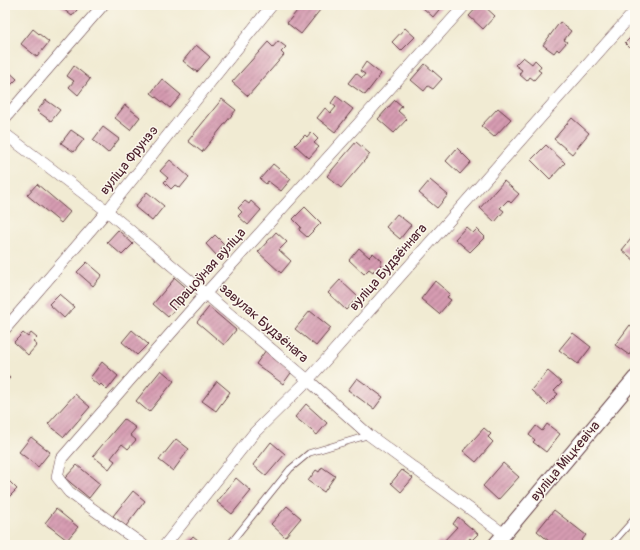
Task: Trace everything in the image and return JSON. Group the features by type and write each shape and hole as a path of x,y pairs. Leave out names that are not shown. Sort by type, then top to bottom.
{"street":[{"path":"5,118 104,5"},
{"name":"вуліца Фрунзэ","path":"5,329 107,211 272,5"},
{"name":"Працоўная вуліца","path":"143,545 69,492 56,476 61,458 206,293 465,5"},
{"name":"вуліца Будзённага","path":"165,545 255,432 308,380 635,11"},
{"name":"завулак Будзёнага","path":"5,134 107,211 308,380 369,435 504,534"},
{"name":"вуліца Міцкевіча","path":"495,545 635,378"}],"lane":[{"path":"229,545 290,469 309,453 369,435"},
{"path":"611,545 635,518"}],"building":[{"path":"58,5 81,5 72,16"},
{"path":"302,5 324,5 301,34 287,23"},
{"path":"423,5 443,5 433,17 422,7"},
{"path":"479,5 483,5 495,16 483,29 469,16"},
{"path":"560,22 571,31 564,40 567,42 559,51 557,49 554,53 543,45"},
{"path":"405,28 415,37 401,51 392,42"},
{"path":"33,29 49,42 37,57 21,44"},
{"path":"635,33 635,53 625,43"},
{"path":"278,41 286,47 281,52 284,55 248,96 232,82 268,42 273,47"},
{"path":"196,45 210,57 197,72 183,61"},
{"path":"523,57 532,64 535,60 541,66 538,70 541,72 534,80 530,77 527,81 519,74 522,70 515,65"},
{"path":"366,62 381,74 365,95 348,83 356,73 362,78 365,74 360,71"},
{"path":"425,64 442,79 433,89 428,86 424,91 411,80"},
{"path":"74,66 90,79 78,95 69,87 74,81 67,76"},
{"path":"5,68 17,79 5,91"},
{"path":"162,79 181,95 170,108 151,93"},
{"path":"336,96 353,109 335,132 317,118 325,108 331,113 336,107 331,103"},
{"path":"222,99 236,110 202,152 188,141"},
{"path":"46,100 60,110 51,121 37,111"},
{"path":"395,100 402,106 398,111 407,119 394,133 378,119"},
{"path":"125,105 140,117 130,130 115,118"},
{"path":"498,108 511,119 494,137 481,126"},
{"path":"572,118 589,133 572,154 554,139"},
{"path":"103,127 119,139 108,153 93,140"},
{"path":"71,130 84,139 74,152 61,143"},
{"path":"311,132 318,139 314,143 319,147 309,158 295,145 305,135 307,137"},
{"path":"356,142 370,154 341,188 327,176"},
{"path":"546,145 565,163 550,179 531,160"},
{"path":"457,148 471,162 460,174 446,161"},
{"path":"170,160 189,177 180,188 175,185 171,189 164,182 168,178 160,171"},
{"path":"273,164 291,179 281,191 268,181 266,184 260,179"},
{"path":"430,180 448,195 437,208 419,193"},
{"path":"504,181 519,194 511,203 508,200 500,208 504,211 495,222 480,208"},
{"path":"37,184 70,212 61,223 27,195"},
{"path":"147,192 164,206 152,221 135,207"},
{"path":"245,201 249,204 251,201 261,210 248,225 238,216 242,212 238,208"},
{"path":"305,207 321,223 307,237 299,230 301,227 293,219"},
{"path":"397,214 411,225 400,239 386,227"},
{"path":"466,227 473,233 477,229 485,237 470,252 455,239"},
{"path":"118,230 133,244 122,255 107,242"},
{"path":"276,232 287,242 279,250 291,261 281,273 258,252"},
{"path":"635,234 635,261 622,250"},
{"path":"215,235 224,244 221,248 223,250 217,256 206,244"},
{"path":"359,248 369,257 373,253 382,261 380,264 387,270 381,277 374,270 373,272 369,269 364,274 349,260"},
{"path":"87,262 102,275 93,286 77,272"},
{"path":"175,278 190,291 168,317 153,304"},
{"path":"340,280 358,297 346,310 328,293"},
{"path":"435,281 450,294 447,297 451,300 439,314 421,299"},
{"path":"59,294 74,307 64,318 49,304"},
{"path":"209,307 236,330 224,345 197,322"},
{"path":"310,311 331,328 316,346 295,329"},
{"path":"630,325 635,329 635,347 629,355 615,345"},
{"path":"132,330 148,344 137,355 122,342"},
{"path":"23,333 28,337 31,333 37,338 33,342 37,345 28,355 14,342"},
{"path":"573,333 591,347 578,364 559,350"},
{"path":"266,350 293,370 283,384 256,364"},
{"path":"102,362 118,376 107,390 101,384 99,386 90,378"},
{"path":"161,370 174,381 149,412 136,401"},
{"path":"548,371 562,383 554,391 558,394 547,405 531,390"},
{"path":"5,373 10,378 5,383"},
{"path":"357,378 383,397 374,409 348,390"},
{"path":"217,381 230,392 216,411 202,401"},
{"path":"75,394 90,407 64,437 48,424"},
{"path":"306,404 327,423 317,435 295,417"},
{"path":"124,419 136,428 130,435 136,440 128,449 122,444 111,458 115,461 109,469 93,456"},
{"path":"547,424 560,434 546,452 533,442 535,440 529,435 536,426 542,431"},
{"path":"484,428 491,434 488,437 493,442 476,462 463,451"},
{"path":"31,437 50,452 38,467 19,452"},
{"path":"176,439 189,449 173,471 159,460"},
{"path":"271,442 285,454 266,476 253,465"},
{"path":"503,463 519,477 498,500 483,486"},
{"path":"77,465 100,484 89,498 65,478"},
{"path":"322,467 335,476 324,492 308,481 316,470 319,472"},
{"path":"402,470 413,478 401,492 391,483"},
{"path":"5,477 17,489 5,501"},
{"path":"236,478 251,491 232,514 217,502"},
{"path":"133,491 145,501 126,526 113,516"},
{"path":"287,506 301,518 285,537 271,524"},
{"path":"56,509 78,527 67,540 45,523"},
{"path":"554,510 586,535 578,545 548,545 550,542 537,531"},
{"path":"458,517 478,534 472,540 470,538 464,545 435,545 439,540 442,543 457,527 453,524"},
{"path":"193,536 204,545 185,545"}]}
